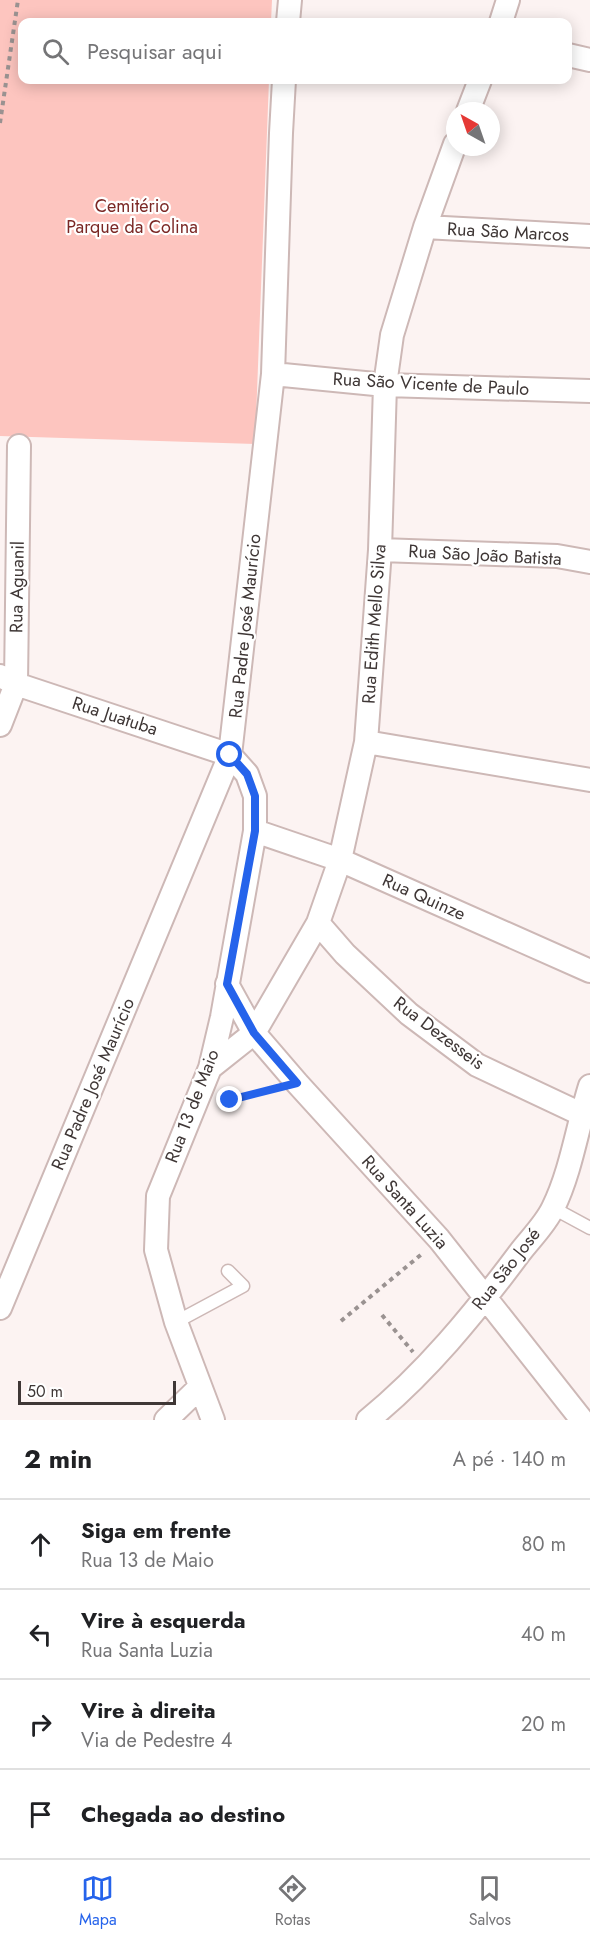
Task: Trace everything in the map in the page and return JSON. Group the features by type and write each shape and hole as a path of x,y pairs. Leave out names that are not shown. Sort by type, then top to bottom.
{"street":[{"path":"288,18 290,0"},
{"path":"502,18 508,0"},
{"path":"572,56 590,60"},
{"name":"Rua Padre José Maurício","path":"0,1308 230,755 273,374 284,84"},
{"path":"471,102 478,84"},
{"name":"Rua Edith Mello Silva","path":"210,1068 254,1033 318,923 340,860 366,742 380,550 386,385 392,334 425,227 451,156"},
{"name":"Rua São Marcos","path":"425,227 590,236"},
{"name":"Rua São Vicente de Paulo","path":"273,374 386,385 590,391"},
{"name":"Rua Aguanil","path":"0,725 8,680 19,446"},
{"name":"Rua São João Batista","path":"380,550 557,556 590,562"},
{"name":"Rua Juatuba","path":"8,680 230,755"},
{"path":"366,742 590,780"},
{"name":"Rua 13 de Maio","path":"213,1420 176,1322 156,1250 158,1196 210,1068 222,1017 255,831 255,796 247,774 230,755"},
{"name":"Rua Quinze","path":"255,831 340,860 590,971"},
{"name":"Rua Dezesseis","path":"318,923 345,954 409,1014 477,1065 586,1104"},
{"name":"Rua Santa Luzia","path":"227,984 254,1033 439,1239 582,1420"},
{"name":"Rua São José","path":"368,1420 389,1403 426,1366 487,1298 553,1208 570,1161 586,1104"},
{"path":"165,1420 200,1386"}],"lane":[{"path":"553,1208 590,1228"},
{"path":"176,1322 243,1286 228,1271"}],"path":[{"path":"0,123 18,0"},
{"path":"230,1100 297,1083"},
{"path":"341,1321 439,1239"},
{"path":"382,1315 426,1366"}],"green space":[{"name":"Cemitério Parque da Colina","path":"0,0 272,0 271,18 18,18 18,84 269,84 255,444 0,436"}],"route":[{"path":"230,755 247,774 255,796 255,831 227,984 254,1033 297,1083 230,1100"}]}
